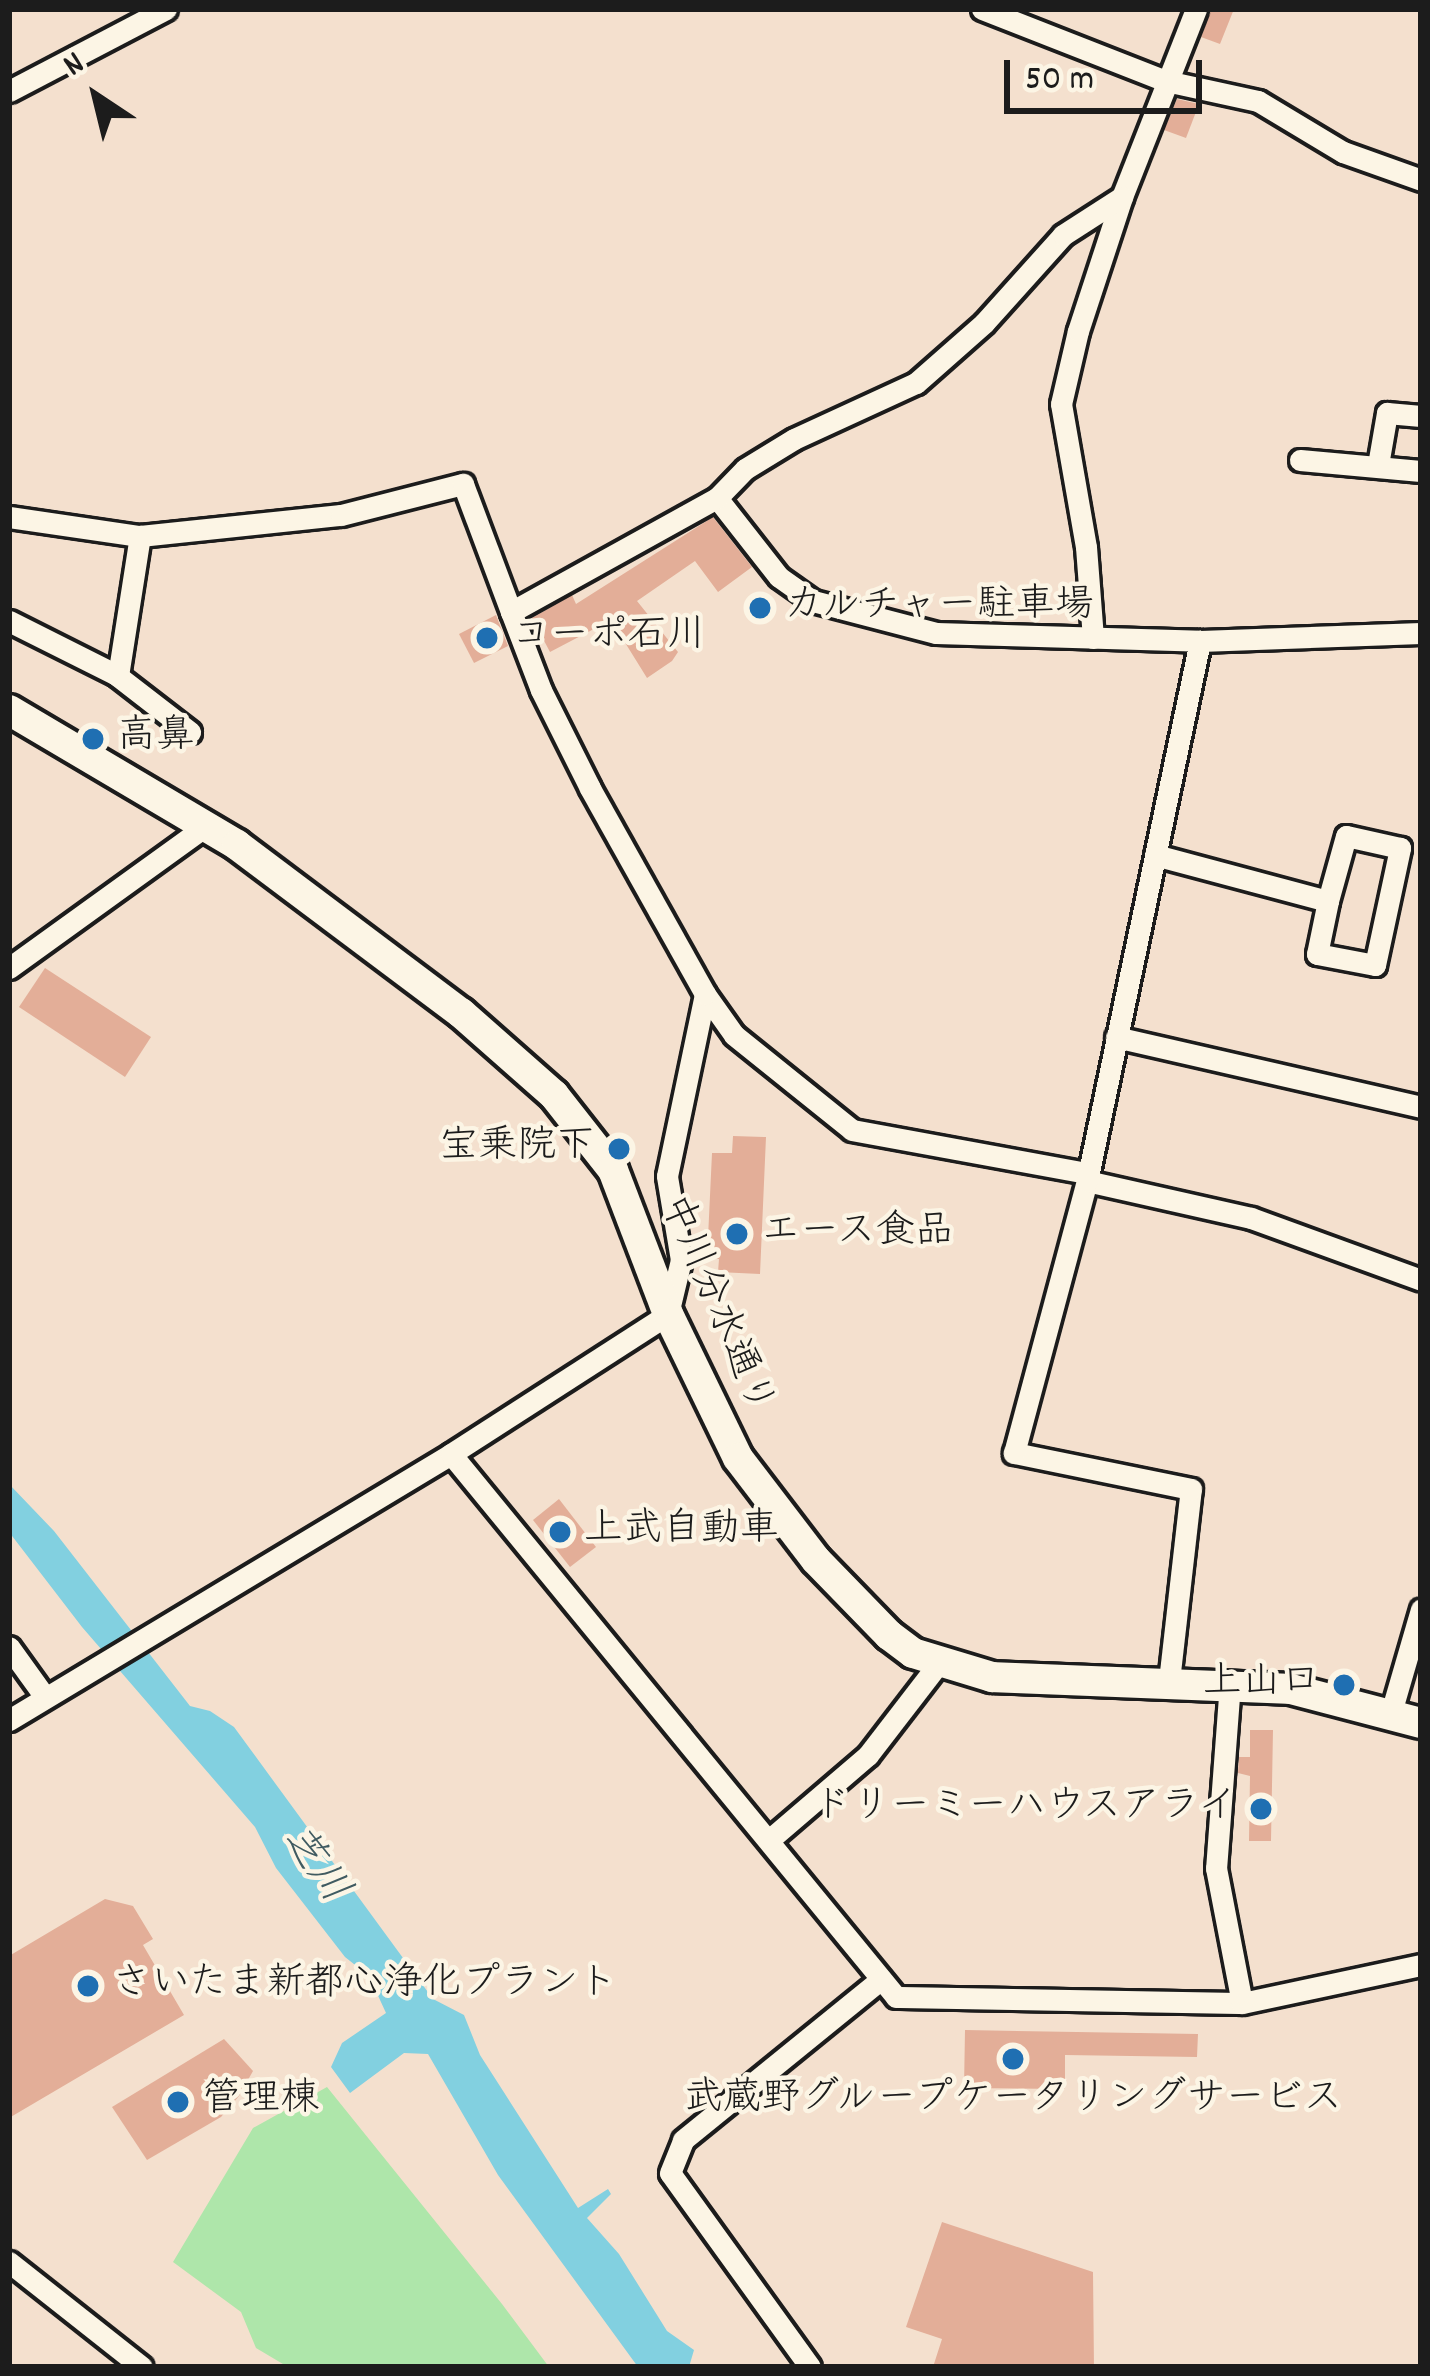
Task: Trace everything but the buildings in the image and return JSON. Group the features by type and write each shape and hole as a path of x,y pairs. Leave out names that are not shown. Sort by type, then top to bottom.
{"street":[{"path":"9,91 166,9"},
{"path":"982,9 1166,81 1258,101 1343,152 1421,180"},
{"path":"1093,638 1086,547 1061,404 1078,331 1122,197 1196,9"},
{"path":"511,612 717,498 745,469 794,439 916,383 984,323 1063,235 1122,197"},
{"path":"1378,465 1387,413 1421,416"},
{"path":"1300,460 1421,471"},
{"path":"9,517 140,536 341,515 463,484 541,690 705,994 734,1035 852,1130 1087,1177 1251,1218 1421,1280"},
{"path":"717,498 779,577 813,601 936,633 1200,641 1421,633"},
{"path":"118,676 140,536"},
{"path":"9,621 118,676 190,732"},
{"path":"1168,1682 1190,1489 1014,1453 1087,1177 1200,641"},
{"name":"中川分水通り","path":"9,710 206,826 461,1012 554,1095 613,1170 713,1414 765,1497 815,1560 889,1635 938,1664 992,1677 1291,1689 1421,1723"},
{"path":"9,968 206,826"},
{"path":"1346,836 1400,848 1376,965 1317,954 1328,902 1346,836"},
{"path":"1155,855 1328,902"},
{"path":"9,1720 451,1454 668,1313 680,1260 667,1176 705,994"},
{"path":"1116,1037 1421,1108"},
{"path":"451,1454 896,1997 1242,2003 1421,1965"},
{"path":"1390,1716 1421,1609"},
{"path":"9,1647 51,1693"},
{"path":"769,1840 868,1756 938,1664"},
{"path":"1230,1683 1216,1868 1242,2003"},
{"path":"810,2367 670,2173 682,2140 881,1979"},
{"path":"9,2263 142,2367"}],"green space":[{"path":"327,2087 549,2367 288,2367 256,2348 241,2312 173,2262 253,2128"}],"water":[{"name":"芝川","path":"9,1484 54,1531 190,1706 210,1711 234,1727 433,1999 464,2015 480,2055 578,2208 608,2189 611,2194 587,2218 619,2254 667,2331 694,2350 689,2367 638,2367 498,2175 428,2054 404,2053 350,2093 331,2067 342,2043 386,2013 369,1976 345,1957 276,1868 255,1827 82,1627 9,1532"}],"place":[{"name":"カルチャー駐車場","path":"760,608"},
{"name":"コーポ石川","path":"487,638"},
{"name":"高鼻","path":"93,739"},
{"name":"宝乗院下","path":"619,1149"},
{"name":"エース食品","path":"737,1234"},
{"name":"上武自動車","path":"560,1532"},
{"name":"上山口","path":"1344,1685"},
{"name":"ドリーミーハウスアライ","path":"1261,1809"},
{"name":"さいたま新都心浄化プラント","path":"88,1986"},
{"name":"武蔵野グループケータリングサービス","path":"1013,2059"},
{"name":"管理棟","path":"178,2102"}]}
